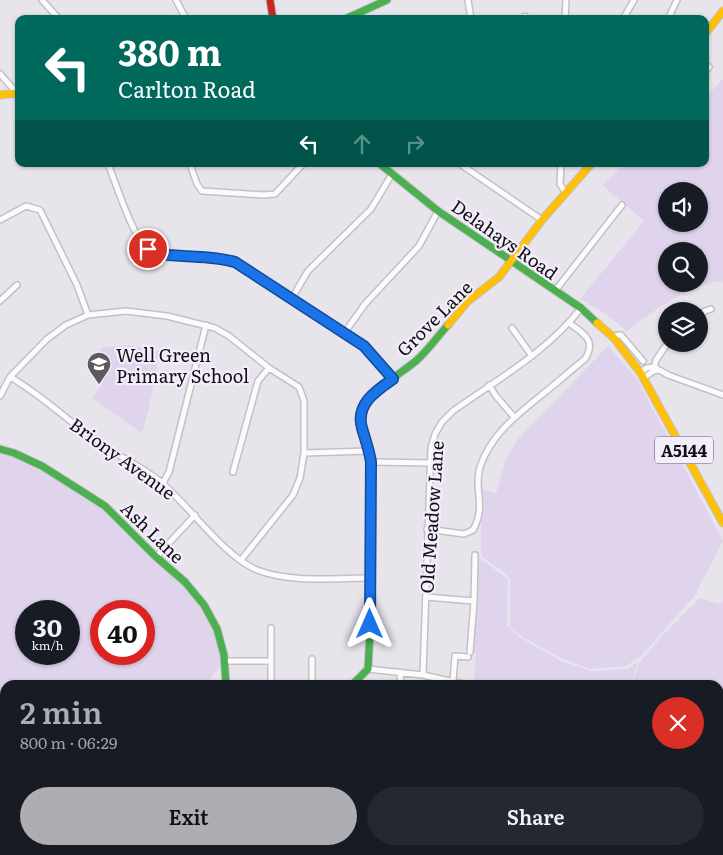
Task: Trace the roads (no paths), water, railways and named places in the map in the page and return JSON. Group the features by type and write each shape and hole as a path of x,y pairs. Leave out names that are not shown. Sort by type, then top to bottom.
{"street":[{"path":"42,0 55,15"},
{"path":"176,0 184,15"},
{"path":"270,0 272,15"},
{"path":"354,15 387,0"},
{"path":"468,0 470,15"},
{"path":"564,15 566,0"},
{"path":"625,15 634,0"},
{"path":"670,15 676,0"},
{"path":"709,29 723,11"},
{"path":"0,74 15,90"},
{"path":"0,96 15,94"},
{"path":"109,167 137,234 148,249 156,254 224,259 235,262 364,346 393,379"},
{"path":"191,167 197,184 202,190 264,195 275,194 300,167"},
{"name":"Delahays Road","path":"384,167 438,211 580,308 614,337 642,375"},
{"path":"464,167 542,220"},
{"path":"561,167 560,184 565,192"},
{"name":"Grove Lane","path":"368,669 371,462 362,428 361,412 364,405 373,393 418,359 467,302 499,277 542,220 588,167"},
{"path":"292,298 308,271 371,209 392,174"},
{"path":"554,291 622,205"},
{"path":"0,220 26,206 40,210 76,285 88,316"},
{"path":"345,332 365,304 419,246 438,211"},
{"path":"0,301 17,285"},
{"name":"Old Meadow Lane","path":"423,675 427,529 432,448 435,434 442,422 453,411 532,356 569,323 580,308"},
{"path":"0,393 10,376 47,339 66,325 88,316 126,311 167,316 215,328 229,336 269,368 299,388 304,401 304,453 300,478 293,495 241,560"},
{"path":"427,529 464,534 473,530 479,520 481,506 478,488 480,468 487,451 499,432 514,417 585,359 590,351 590,342 585,335 569,323"},
{"path":"163,483 169,472 206,326"},
{"path":"512,328 532,356"},
{"name":"Delahays Road","path":"614,337 621,336 643,361"},
{"path":"656,369 656,360 662,352"},
{"path":"233,472 258,381 269,368"},
{"path":"642,375 656,369 723,395"},
{"name":"A5144","path":"642,375 723,523"},
{"name":"Briony Avenue","path":"10,376 96,441 163,483 241,560 255,569 282,578 370,578"},
{"path":"489,385 514,417"},
{"name":"Ash Lane","path":"0,450 19,455 39,464 105,506 156,557 185,582 214,620 220,633 226,661 226,680"},
{"path":"304,453 369,451"},
{"path":"371,462 432,462"},
{"path":"156,557 195,515"},
{"path":"453,680 455,656 469,654 474,601 475,555"},
{"path":"426,597 474,601"},
{"path":"271,628 271,680"},
{"path":"312,659 312,680"},
{"path":"226,661 270,661"},
{"path":"357,680 368,669 423,675 448,680"},
{"path":"400,672 401,680"}],"place":[{"name":"Well Green Primary School","path":"99,385"}]}
